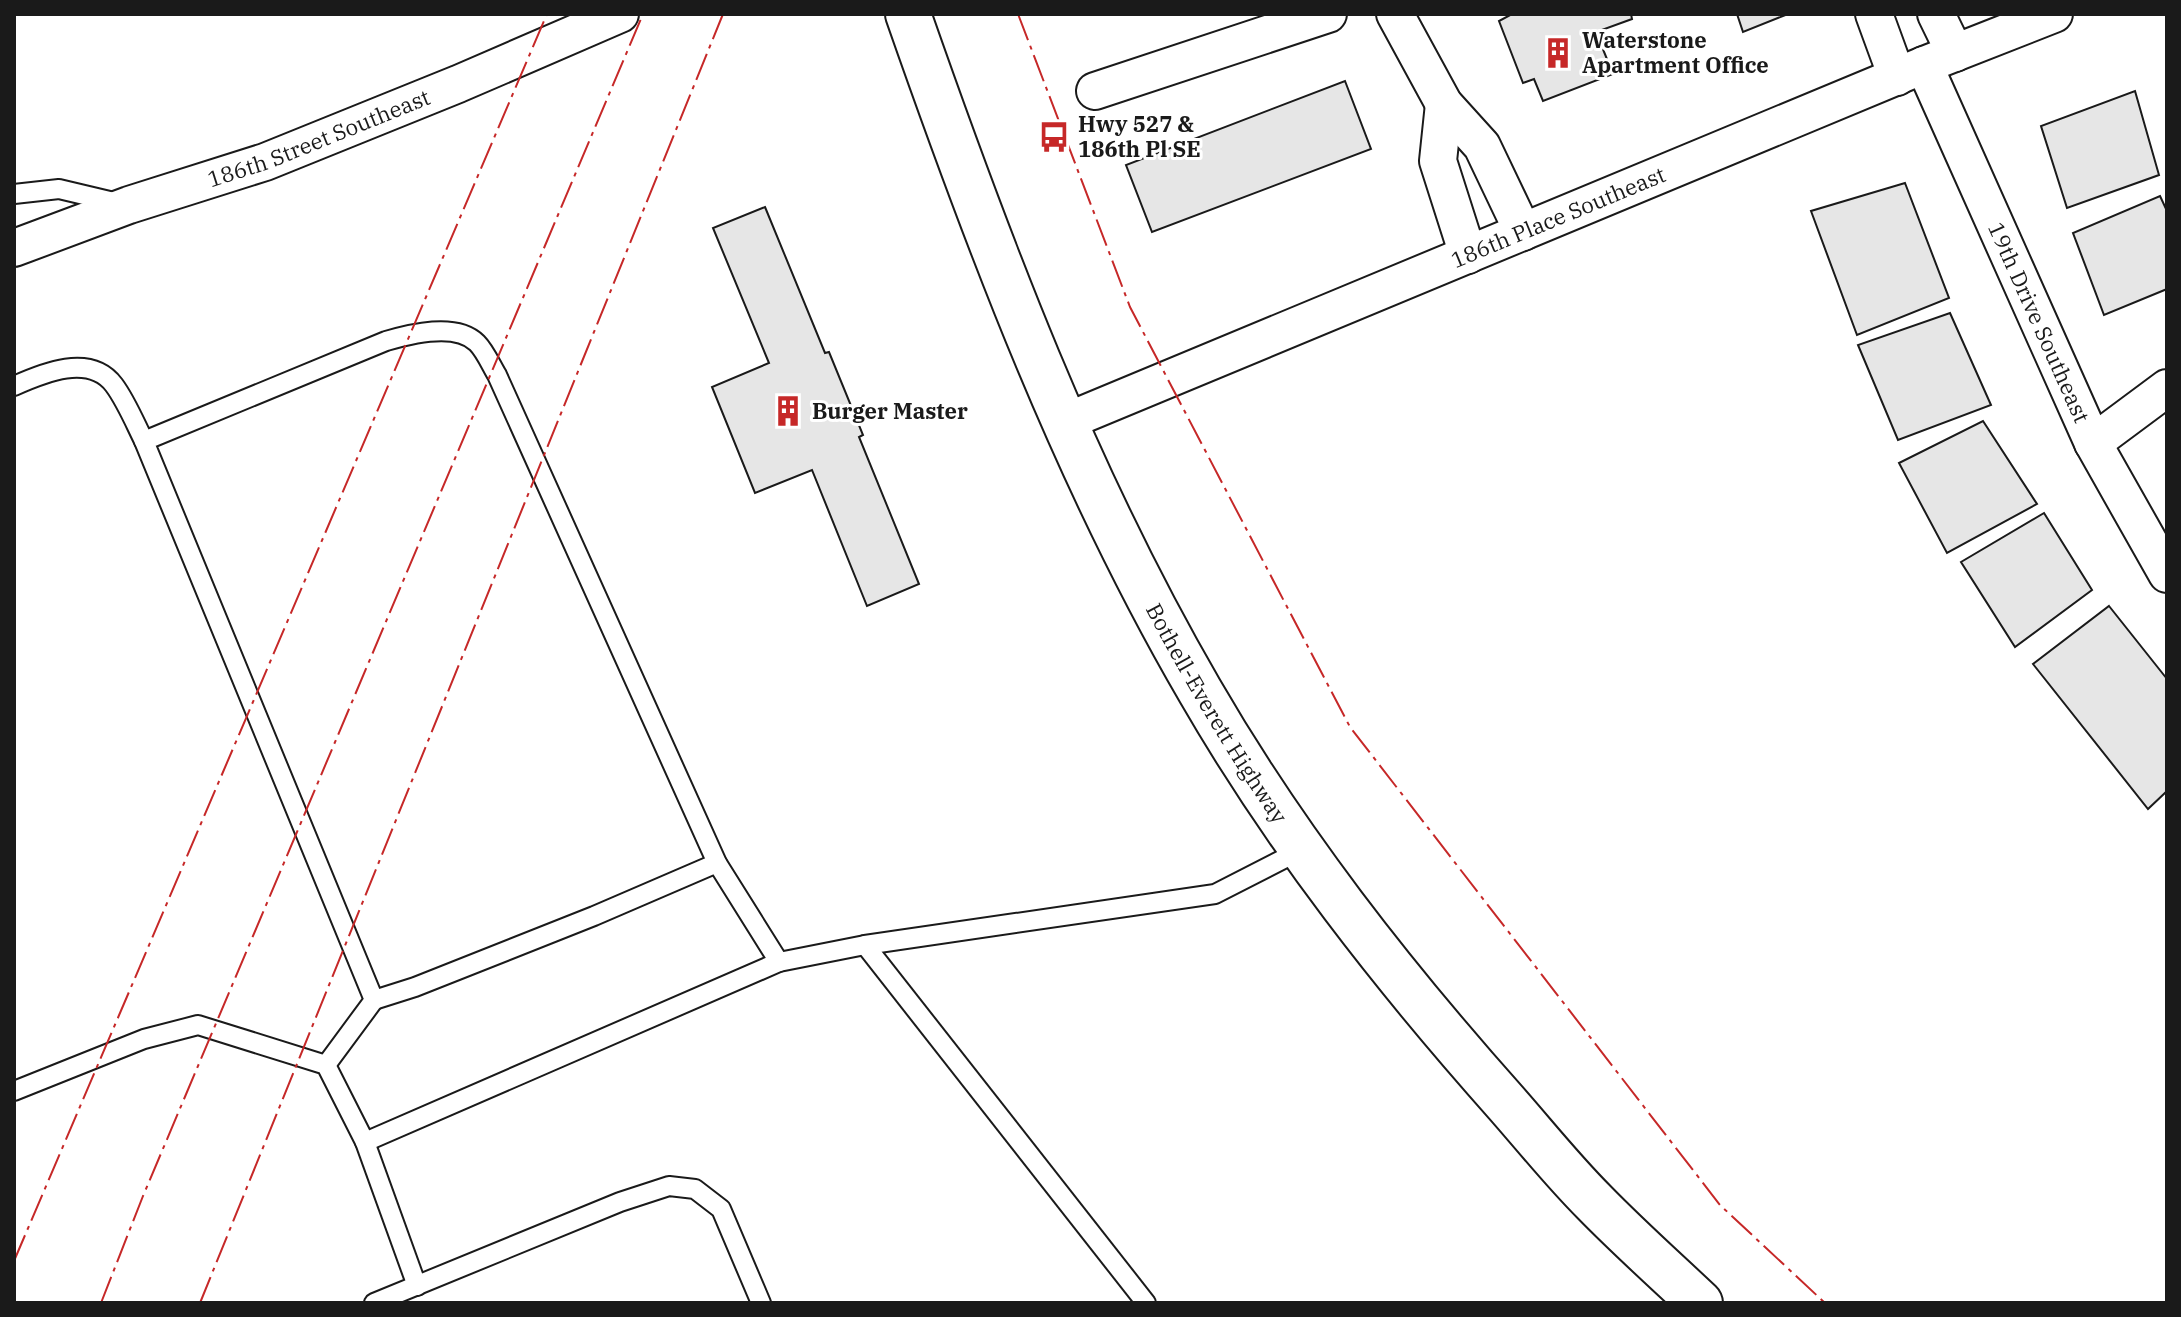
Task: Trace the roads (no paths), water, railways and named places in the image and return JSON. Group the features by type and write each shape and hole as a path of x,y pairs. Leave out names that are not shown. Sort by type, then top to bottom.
{"main road":[{"name":"Bothell-Everett Highway","path":"908,14 973,200 1065,422 1118,539 1200,692 1351,919 1456,1046 1592,1201 1700,1303"}],"street":[{"name":"186th Street Southeast","path":"14,248 129,205 265,162 620,14"},
{"path":"1095,91 1328,14"},
{"path":"1395,14 1444,104 1482,146 1523,232"},
{"path":"1874,14 1925,65"},
{"path":"1925,65 1936,14"},
{"name":"186th Place Southeast","path":"1065,422 2054,14"},
{"name":"19th Drive Southeast","path":"1925,65 2093,443 2167,574"},
{"path":"1444,104 1438,161 1468,255"},
{"path":"2093,443 2167,388"}],"lane":[{"path":"14,194 59,189 129,205"},
{"path":"144,441 412,333 447,331 476,341 497,375 717,863 779,962"},
{"path":"14,386 73,366 100,373 113,383 144,441 374,1000"},
{"path":"365,1142 779,962 865,945 1215,894 1303,849"},
{"path":"326,1065 374,1000 415,987 717,863"},
{"path":"865,945 1146,1303"},
{"path":"14,1091 144,1039 198,1025 326,1065 365,1142 417,1286"},
{"path":"374,1303 620,1202 669,1186 695,1189 721,1209 761,1303"}],"place":[{"name":"Waterstone Apartment Office","path":"1558,53"},
{"name":"Hwy 527 & 186th Pl SE","path":"1054,137"},
{"name":"Burger Master","path":"788,411"}]}
